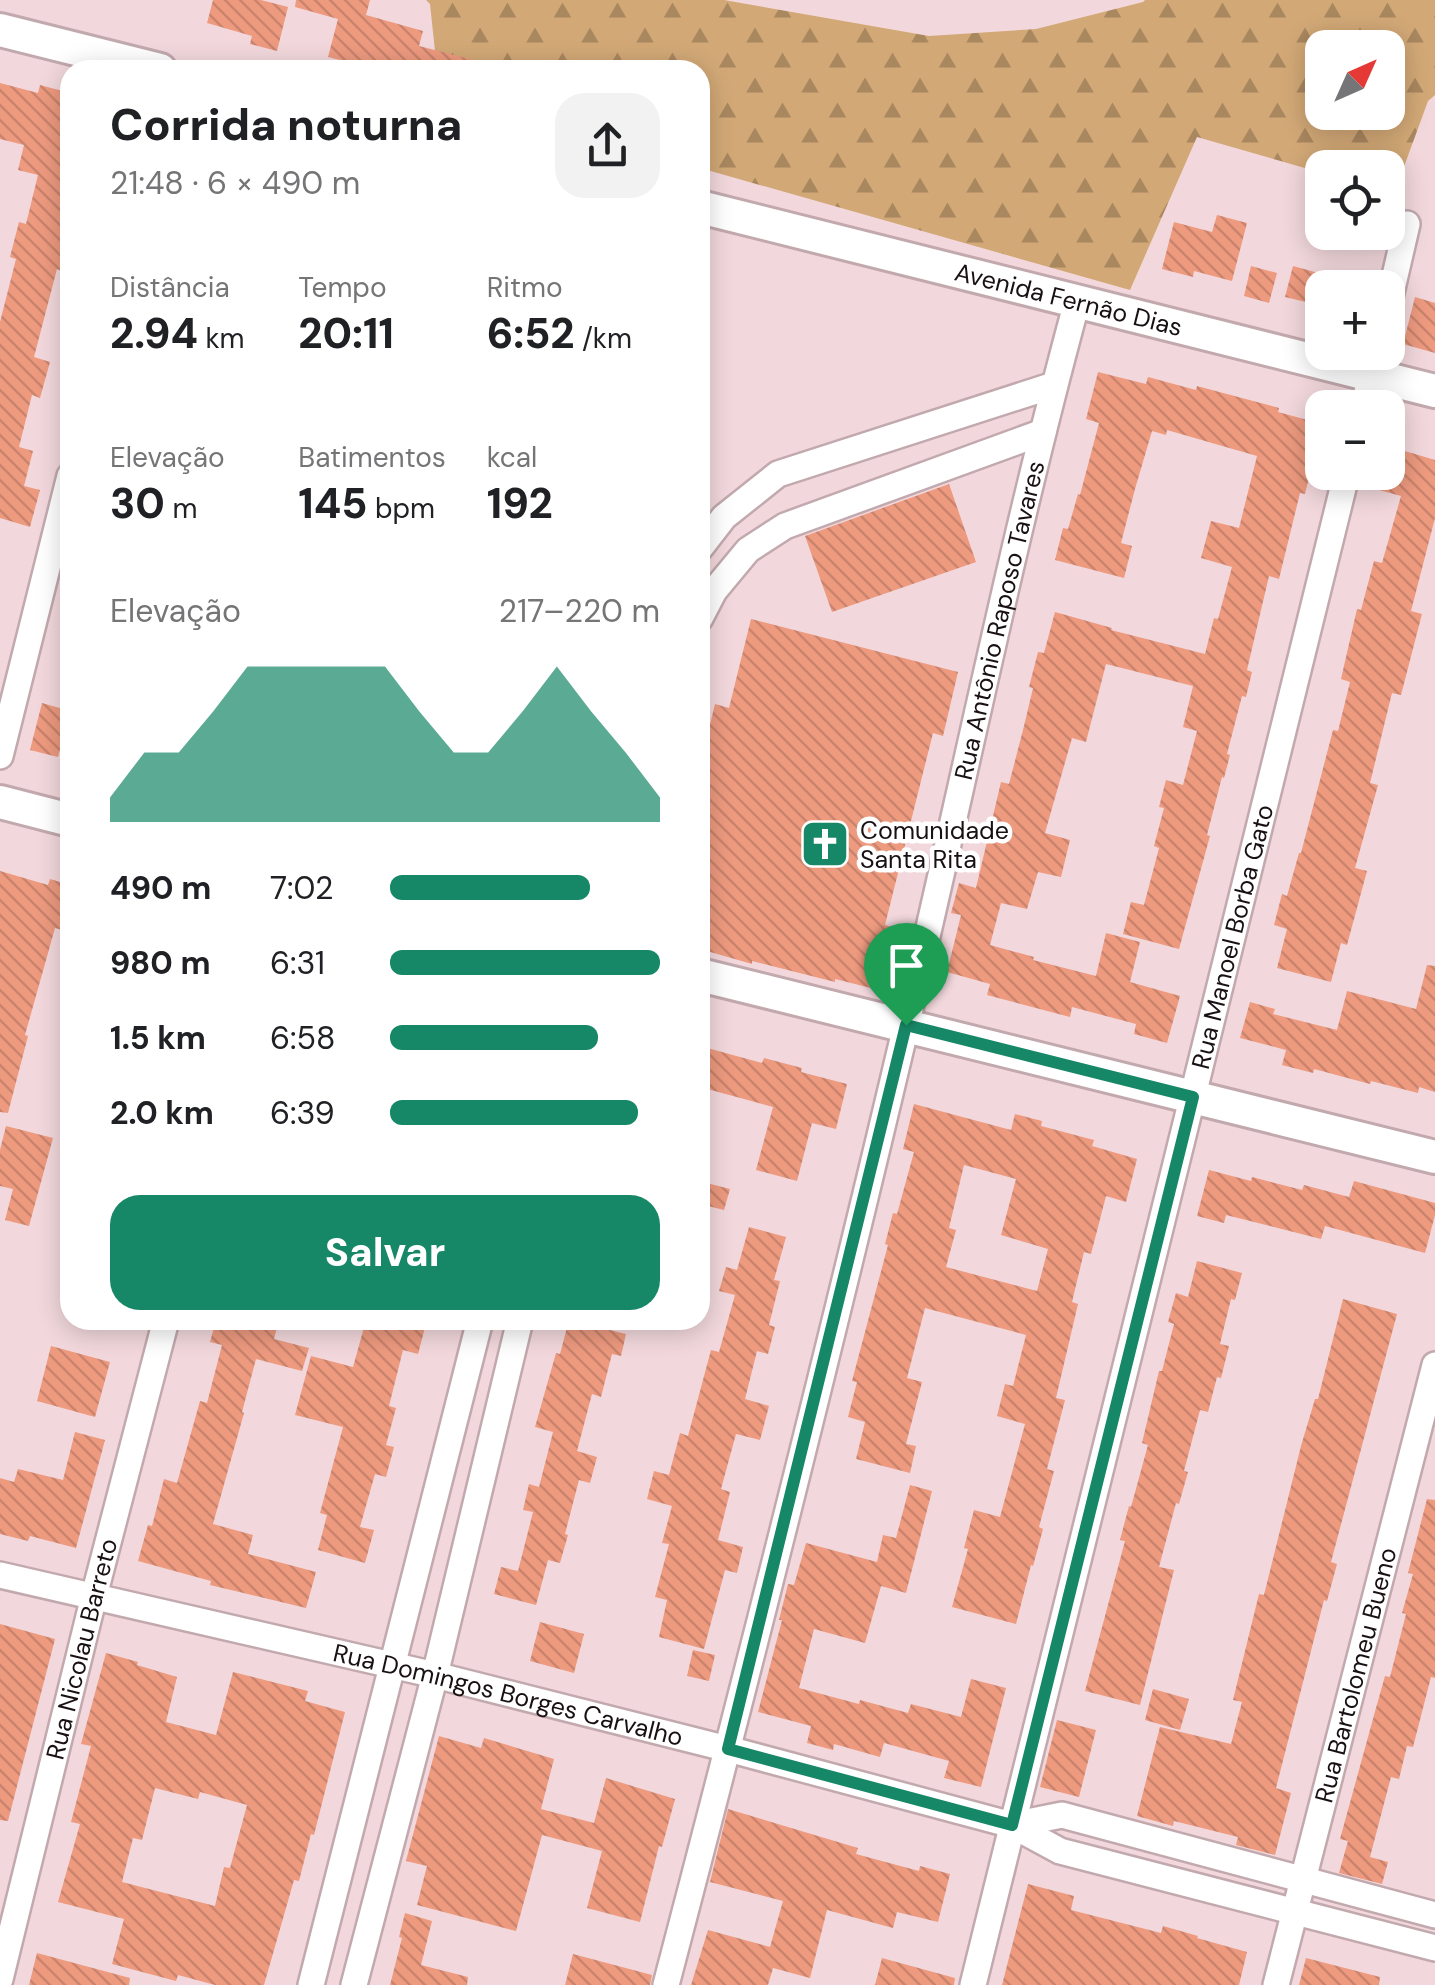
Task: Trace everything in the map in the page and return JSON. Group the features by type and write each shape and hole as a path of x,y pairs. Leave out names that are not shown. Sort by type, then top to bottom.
{"street":[{"path":"0,30 120,60"},
{"name":"Avenida Fernão Dias","path":"710,210 1370,379 1435,391"},
{"path":"1396,270 1407,224"},
{"name":"Rua Antônio Raposo Tavares","path":"666,1985 906,1025 1054,384 1077,302"},
{"path":"710,536 724,518 778,474 1054,384"},
{"path":"710,598 748,550 786,526 1043,432"},
{"name":"Rua Manoel Borba Gato","path":"973,1985 1343,490"},
{"path":"0,756 60,516"},
{"path":"0,802 60,817"},
{"path":"710,977 1435,1157"},
{"name":"Rua Nicolau Barreto","path":"0,1979 163,1330"},
{"path":"311,1985 477,1330"},
{"path":"354,1985 435,1675 518,1330"},
{"name":"Rua Bartolomeu Bueno","path":"1276,1985 1435,1366"},
{"name":"Rua Domingos Borges Carvalho","path":"0,1575 435,1675 728,1749 1012,1825 1060,1851 1435,1948"},
{"name":"Rua Domingos Borges Carvalho","path":"1012,1825 1062,1815 1435,1915"}],"green space":[{"path":"426,0 724,0 929,36 1036,29 1145,0 1435,0 1435,95 1428,101 1405,164 1405,150 1305,150 1305,168 1197,137 1130,290 710,171 710,60 436,60 430,4"}],"building":[{"path":"213,0 261,0 288,7 277,51 250,44 252,36 207,23"},
{"path":"296,0 370,0 366,15 423,31 419,46 473,60 328,57 338,19 295,7"},
{"path":"0,83 38,93 40,85 60,90 60,270 57,269 34,357 50,362 40,398 32,395 19,447 33,451 24,486 40,490 30,527 0,518 0,322 16,259 10,257 19,222 26,224 38,175 18,170 24,145 0,139"},
{"path":"1217,215 1247,223 1232,281 1194,271 1193,277 1162,269 1174,222 1212,232"},
{"path":"1251,266 1277,273 1269,303 1244,296"},
{"path":"1293,266 1308,270 1305,302 1285,297"},
{"path":"1415,297 1435,303 1435,353 1405,345"},
{"path":"1098,372 1146,384 1148,377 1196,390 1197,386 1279,408 1278,412 1305,419 1306,490 1305,494 1300,493 1279,579 1269,576 1247,670 1252,672 1246,697 1242,696 1179,949 1123,934 1131,902 1144,905 1159,848 1154,846 1164,808 1159,807 1166,780 1183,785 1197,731 1183,727 1193,686 1106,664 1086,742 1072,738 1045,833 1070,840 1061,877 1038,872 1027,909 1001,903 990,945 1096,976 1106,933 1140,942 1130,982 1180,996 1167,1043 1134,1034 1136,1024 1072,1007 1070,1017 987,995 990,984 947,972 961,915 951,913 959,883 976,888 1001,782 1009,784 1038,652 1044,653 1055,612 1205,654 1232,567 1201,558 1211,521 1239,528 1257,456 1167,430 1166,435 1152,431 1135,489 1121,543 1132,546 1124,578 1055,560 1063,528 1068,529 1080,495 1099,423 1086,419"},
{"path":"1405,451 1435,460 1435,518 1411,611 1422,614 1401,695 1392,693 1370,783 1378,785 1355,868 1367,871 1347,945 1341,943 1331,982 1277,968 1287,929 1274,925 1282,894 1287,896 1301,853 1333,730 1338,731 1350,682 1341,679 1357,609 1361,610 1374,561 1382,563 1401,496 1379,490 1405,490"},
{"path":"949,484 976,562 832,612 805,536"},
{"path":"751,619 958,672 943,736 933,733 885,925 898,929 883,991 710,952 710,724 715,704 729,708"},
{"path":"42,703 60,708 58,757 30,750"},
{"path":"0,871 48,885 50,879 60,882 60,929 55,928 8,1113 0,1112"},
{"path":"1427,965 1435,966 1435,1092 1419,1087 1418,1093 1282,1065 1286,1050 1240,1038 1250,1002 1275,1009 1273,1014 1337,1030 1347,991 1416,1009"},
{"path":"710,1049 762,1063 764,1058 847,1084 836,1129 812,1123 797,1181 756,1170 773,1107 710,1090"},
{"path":"914,1104 1011,1130 1015,1114 1042,1121 1041,1126 1094,1140 1092,1146 1137,1159 1126,1202 1106,1196 1091,1254 1084,1252 1072,1302 1078,1304 1056,1398 1065,1400 1047,1469 1054,1471 1039,1527 1043,1529 1016,1624 952,1607 974,1510 1000,1517 1025,1424 997,1416 1005,1384 1013,1386 1026,1335 925,1308 907,1378 922,1382 906,1444 916,1446 910,1473 856,1459 865,1422 848,1417 857,1382 852,1381 893,1213 897,1214 914,1152 903,1149","holes":["964,1165 1016,1179 1001,1235 1048,1249 1037,1291 946,1267 956,1230 949,1228"]},
{"path":"6,1126 53,1138 29,1226 5,1220 13,1189 0,1186 0,1150"},
{"path":"1209,1170 1302,1190 1304,1185 1349,1197 1354,1181 1435,1203 1425,1253 1325,1226 1321,1239 1226,1215 1224,1223 1197,1216"},
{"path":"710,1184 730,1189 724,1210 710,1206"},
{"path":"749,1227 786,1237 774,1280 780,1281 769,1325 775,1327 768,1354 757,1351 745,1399 769,1406 760,1440 736,1434 721,1489 730,1492 718,1540 743,1547 737,1573 725,1570 704,1649 659,1637 667,1600 655,1597 669,1544 662,1543 672,1506 647,1499 654,1471 669,1475 680,1433 688,1436 711,1350 719,1352 735,1295 719,1291 726,1267 737,1270"},
{"path":"1197,1261 1242,1273 1220,1344 1229,1346 1221,1378 1217,1377 1208,1412 1200,1410 1184,1471 1188,1472 1159,1567 1174,1570 1140,1705 1085,1691 1125,1541 1120,1540 1148,1445 1142,1443 1174,1324 1168,1322 1176,1293 1188,1297"},
{"path":"1343,1299 1397,1314 1331,1562 1337,1564 1327,1601 1324,1600 1276,1788 1291,1793 1275,1855 1236,1845 1238,1837 1137,1816 1160,1727 1231,1744 1242,1702 1233,1700 1259,1594 1264,1595"},
{"path":"213,1330 276,1330 274,1339 309,1348 302,1371 256,1359 213,1524 253,1535 248,1554 316,1572 306,1608 210,1585 211,1581 138,1561 164,1479 177,1483 200,1401 207,1403 222,1345 210,1342"},
{"path":"363,1330 424,1330 418,1354 403,1350 389,1406 396,1408 386,1445 394,1447 386,1477 375,1474 360,1527 374,1530 365,1563 318,1550 327,1515 320,1513 343,1427 295,1415 311,1356 353,1367"},
{"path":"566,1330 626,1334 621,1356 612,1354 601,1397 592,1394 577,1451 597,1457 590,1483 579,1480 560,1563 548,1560 536,1605 494,1594 501,1567 518,1571 533,1512 523,1510 529,1484 539,1487 553,1432 535,1427 556,1353 560,1354"},
{"path":"51,1346 110,1362 95,1417 37,1401"},
{"path":"75,1432 105,1440 76,1548 30,1536 28,1541 0,1534 0,1478 14,1482 18,1469 63,1480"},
{"path":"910,1485 932,1491 906,1593 881,1586 865,1643 814,1629 799,1688 908,1713 911,1704 961,1717 971,1679 1006,1688 981,1787 944,1778 949,1761 884,1743 880,1757 834,1744 833,1750 807,1743 811,1726 758,1712 788,1584 794,1585 806,1543 877,1562 883,1535 896,1538"},
{"path":"1427,1499 1435,1500 1435,1678 1431,1677 1413,1747 1407,1746 1399,1779 1391,1777 1370,1857 1388,1862 1382,1884 1339,1873 1348,1841 1340,1839 1385,1676 1390,1677 1413,1574 1408,1573"},
{"path":"540,1622 584,1634 574,1673 530,1661"},
{"path":"0,1624 55,1639 8,1821 0,1820"},
{"path":"693,1650 715,1655 709,1681 687,1676"},
{"path":"106,1653 177,1677 166,1722 216,1735 233,1672 308,1691 305,1701 345,1712 314,1835 311,1834 299,1881 294,1880 264,1985 215,1985 178,1975 176,1981 112,1964 124,1919 58,1902 80,1824 71,1822 91,1746 81,1744","holes":["155,1788 198,1799 200,1792 247,1805 230,1868 224,1867 215,1906 122,1882 133,1838 142,1840"]},
{"path":"1153,1689 1189,1699 1180,1730 1145,1720"},
{"path":"1057,1720 1096,1730 1079,1797 1040,1787"},
{"path":"439,1736 481,1748 484,1738 554,1759 541,1809 594,1823 606,1778 675,1799 640,1922 587,1908 602,1851 542,1835 516,1931 417,1905 427,1866 406,1861"},
{"path":"728,1809 858,1848 856,1854 919,1871 920,1866 950,1874 938,1922 897,1912 893,1928 827,1910 810,1978 773,1968 768,1985 691,1985 708,1930 770,1947 783,1901 710,1882"},
{"path":"1028,1884 1074,1896 1071,1910 1161,1933 1163,1926 1247,1952 1239,1985 1002,1985"},
{"path":"405,1913 432,1921 421,1965 468,1977 467,1985 390,1985"},
{"path":"37,1953 130,1978 129,1985 29,1985"},
{"path":"573,1954 652,1975 650,1985 565,1985"},
{"path":"882,1958 955,1978 954,1985 875,1985"},
{"path":"1306,1958 1380,1977 1379,1985 1299,1985"}],"place":[{"name":"Comunidade Santa Rita","path":"825,844"}],"route":[{"path":"906,1025 1193,1097 1012,1825 728,1749 906,1025"}]}
